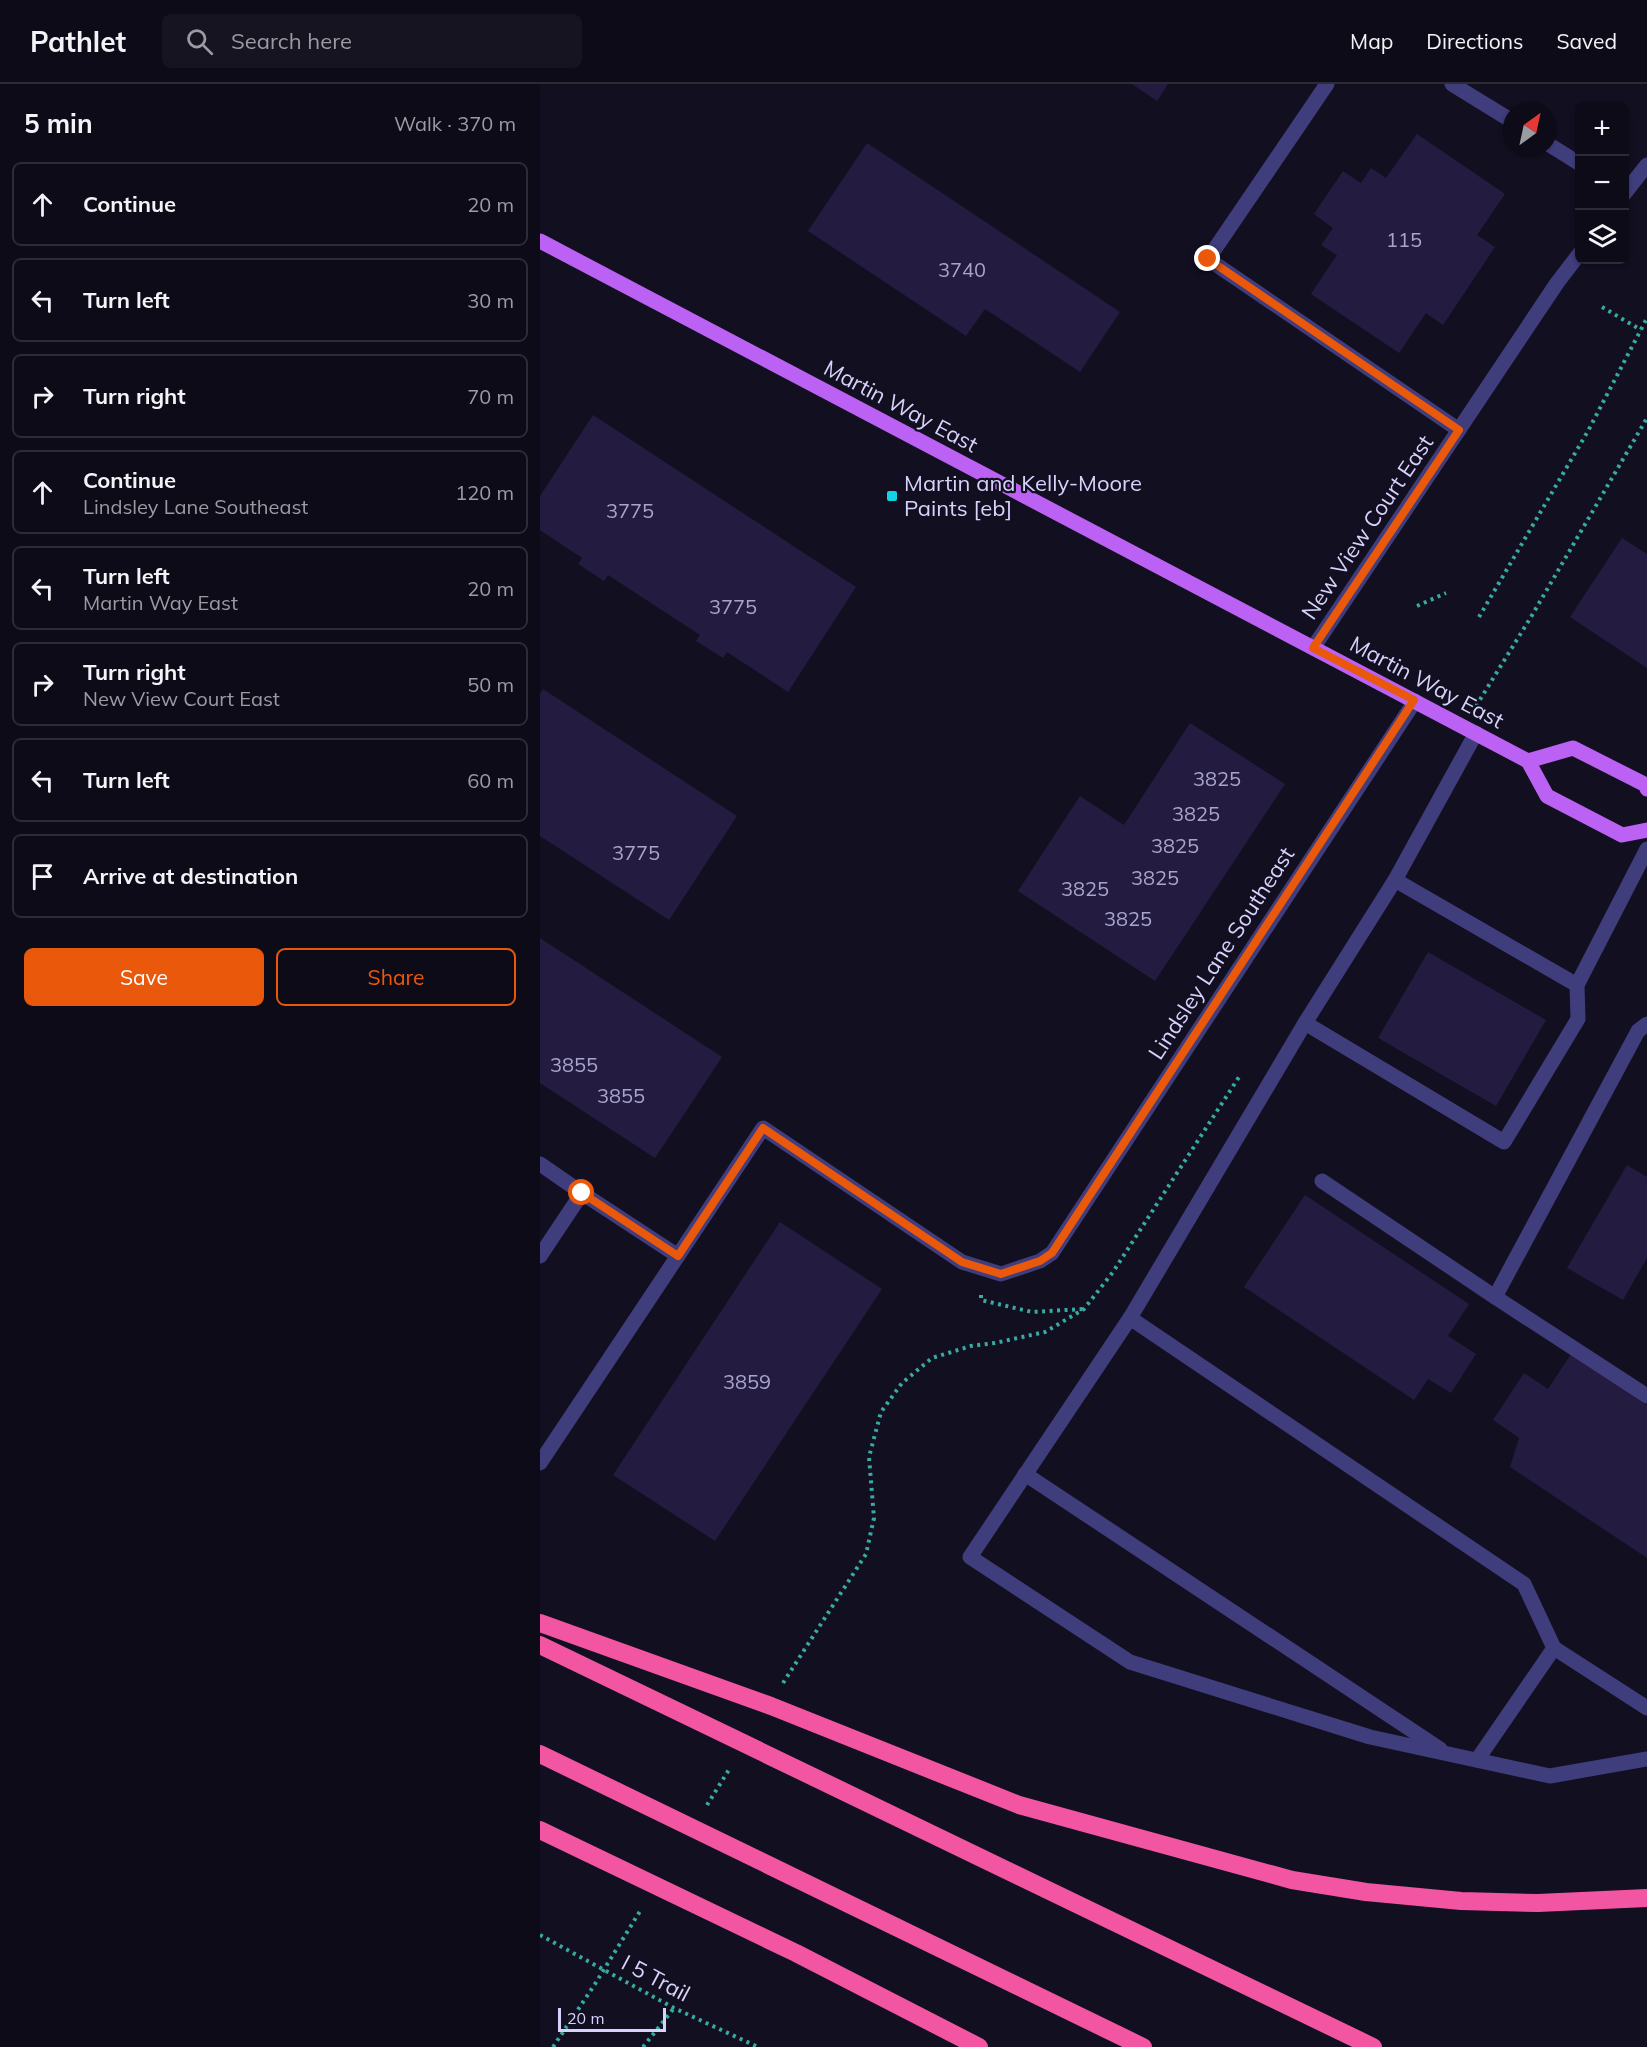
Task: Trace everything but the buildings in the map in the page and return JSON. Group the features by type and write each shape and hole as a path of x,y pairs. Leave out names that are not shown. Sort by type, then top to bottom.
{"highway":[{"path":"540,1623 771,1706 1018,1805 1292,1880 1366,1892 1461,1901 1538,1902 1647,1898"},
{"path":"540,1645 1373,2047"},
{"path":"540,1754 1143,2047"},
{"path":"540,1830 796,1953 979,2047"}],"main road":[{"name":"Martin Way East","path":"540,241 1528,761"},
{"path":"1647,789 1646,785 1573,748 1528,761 1547,796 1622,835 1647,830"}],"street":[{"path":"1328,84 1208,259 1459,430"},
{"path":"1452,84 1503,115"},
{"path":"1557,150 1575,161"},
{"path":"1629,188 1647,165"},
{"name":"New View Court East","path":"1313,648 1575,260"},
{"name":"Lindsley Lane Southeast","path":"678,1256 763,1128 962,1262 1001,1274 1040,1261 1052,1253 1414,700"},
{"path":"1476,733 1395,880 1305,1023 1130,1318 970,1557 1130,1662 1370,1737 1550,1776 1647,1759"},
{"path":"1305,1023 1504,1142 1578,1019 1577,986 1647,849"},
{"path":"1395,880 1577,986"},
{"path":"1495,1297 1638,1031 1647,1024"},
{"path":"540,1164 678,1256 540,1463"},
{"path":"1322,1181 1647,1396"},
{"path":"540,1256 582,1193"},
{"path":"1130,1318 1524,1584 1554,1648 1647,1708"},
{"path":"1025,1474 1448,1754"},
{"path":"1477,1760 1554,1648"}],"path":[{"path":"1602,307 1641,330"},
{"path":"1479,617 1588,431 1647,318"},
{"path":"1531,617 1647,418"},
{"path":"1417,606 1446,593"},
{"path":"981,1268 981,1300 1032,1312 1084,1309"},
{"name":"I 5 Trail","path":"540,1935 674,2008 758,2047"},
{"path":"553,2047 595,1984"},
{"path":"643,2047 674,2008"}],"place":[{"name":"Martin and Kelly-Moore Paints [eb]","path":"892,496"}],"route":[{"path":"582,1193 678,1256 763,1128 962,1262 1001,1274 1040,1261 1052,1253 1414,700 1313,648 1459,430 1208,259"}]}
